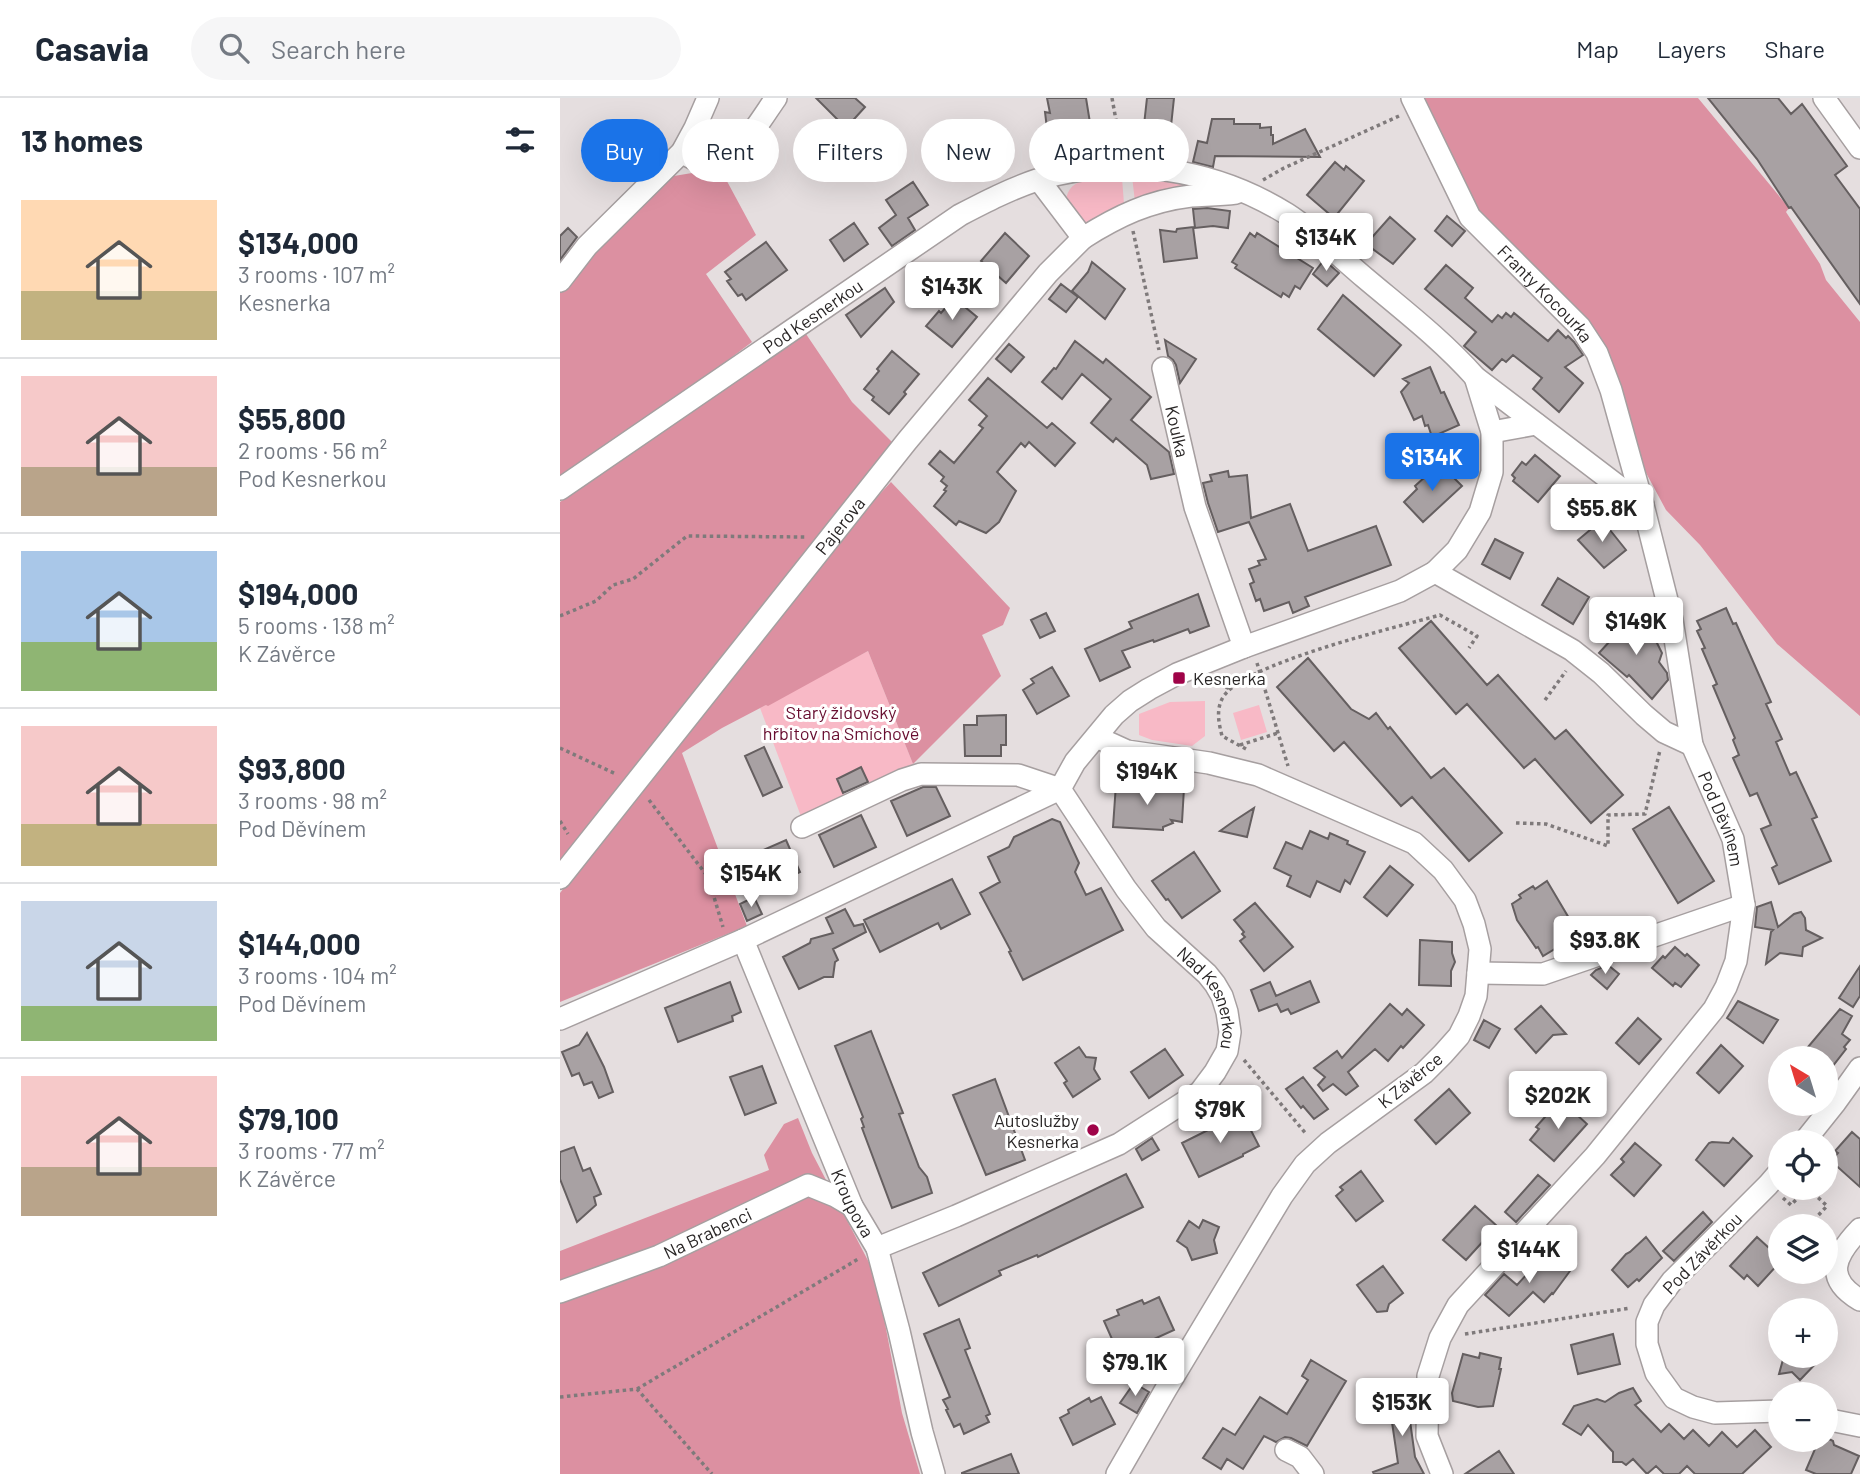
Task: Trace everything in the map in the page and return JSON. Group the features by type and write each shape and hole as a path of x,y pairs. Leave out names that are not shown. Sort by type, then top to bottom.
{"street":[{"path":"699,119 708,98"},
{"path":"760,119 776,98"},
{"path":"1824,98 1860,148"},
{"name":"Franty Kocourka","path":"1414,103 1470,217 1580,327 1597,353 1611,390 1643,505"},
{"path":"560,281 587,246 682,152"},
{"name":"Pod Kesnerkou","path":"1189,174 1242,192 1287,215 1453,352 1475,377"},
{"name":"Pod Kesnerkou","path":"560,489 960,215 1004,192 1033,182"},
{"path":"1041,182 1083,238 1129,211 1190,196 1242,192"},
{"name":"Pajerova","path":"560,878 907,441 1048,273 1083,238"},
{"name":"Koulka","path":"1163,368 1195,507 1247,646"},
{"path":"1475,377 1643,505 1672,620 1692,745"},
{"path":"560,1019 736,943 1060,789 1075,762 1114,715 1130,701 1177,674 1400,591 1435,572 1457,550 1480,512 1492,472 1492,432 1475,377"},
{"path":"1492,432 1536,424"},
{"path":"1435,572 1578,655 1664,732 1692,745"},
{"name":"K Závěrce","path":"1101,732 1105,741 1127,751 1209,763 1258,775 1414,842 1443,870 1465,900 1480,949 1476,996 1459,1036 1424,1073 1328,1143 1305,1164 1269,1219 1117,1474"},
{"name":"Pod Děvínem","path":"1442,1474 1427,1436 1428,1376 1440,1338 1458,1305 1595,1156 1714,1009 1736,961 1744,905 1733,839 1692,745"},
{"path":"802,827 902,780 921,774 1018,775 1060,789"},
{"name":"Nad Kesnerkou","path":"877,1248 1119,1144 1199,1091 1215,1072 1227,1051 1230,1032 1227,1012 1215,984 1208,974 1156,928 1126,889 1060,789"},
{"path":"1478,973 1543,974 1744,905"},
{"name":"Kroupova","path":"736,943 852,1206 877,1248 934,1474"},
{"path":"1813,1130 1860,1068"},
{"name":"Na Brabenci","path":"560,1292 659,1256 808,1185 852,1206"},
{"name":"Pod Závěrkou","path":"1768,1186 1672,1281 1654,1305 1647,1322 1647,1345 1656,1373 1674,1398 1693,1408 1715,1413 1768,1411"},
{"path":"1860,1229 1842,1251 1836,1269 1840,1284 1860,1300"},
{"path":"1838,1422 1860,1426"},
{"path":"1286,1450 1300,1457 1313,1474"}],"path":[{"path":"1112,98 1116,119"},
{"path":"1242,192 1414,103"},
{"path":"1129,211 1163,368"},
{"path":"560,616 596,601 613,585 633,579 687,536 811,537 828,541"},
{"path":"1209,763 1217,753 1222,736 1218,720 1222,700 1230,689 1259,671 1302,654 1440,615 1477,636 1469,648"},
{"path":"1247,646 1259,671 1288,768 1280,764"},
{"path":"1545,700 1578,655"},
{"path":"1237,746 1278,733"},
{"path":"1222,736 1237,746 1254,752"},
{"path":"560,748 636,783 708,877 736,943"},
{"path":"1516,823 1546,824 1608,846 1608,815 1645,814 1654,776"},
{"path":"1227,1051 1243,1058 1306,1134"},
{"path":"1819,1214 1827,1206 1821,1200"},
{"path":"560,1397 637,1389 877,1248"},
{"path":"1490,1331 1654,1305"},
{"path":"637,1389 712,1474"}],"green space":[{"path":"1079,182 1122,182 1124,204 1091,223 1080,222 1066,202 1072,187"},
{"path":"1133,182 1177,182 1187,186 1135,202"},
{"name":"Starý židovský hřbitov na Smíchově","path":"868,651 913,764 870,786 860,768 837,779 846,798 802,819 760,708"},
{"path":"1205,701 1205,736 1192,746 1152,740 1139,735 1139,714 1170,702"},
{"path":"1259,705 1267,732 1241,740 1233,713"}],"shaded area":[{"path":"1422,98 1698,98 1789,208 1786,212 1820,264 1826,280 1860,322 1860,716 1777,644 1700,545 1666,510 1630,443 1602,340 1580,313 1476,209"},
{"path":"682,175 682,182 727,182 756,235 706,274 752,342 650,419 560,481 560,292 592,251 658,182 668,182 668,177"},
{"path":"806,334 852,402 895,445 560,862 560,502"},
{"path":"891,482 1010,608 1003,625 982,635 1001,676 913,764 868,651 722,728 682,753 747,926 560,1002 560,893 849,527"},
{"path":"798,1118 812,1153 876,1276 902,1413 920,1474 560,1474 560,1251 769,1170 764,1155 784,1124"}],"building":[{"path":"816,98 855,98 865,107 854,119 837,119"},
{"path":"1047,98 1086,98 1089,119 1046,119 1045,112 1050,113"},
{"path":"1147,98 1174,98 1172,119 1145,119"},
{"path":"1708,98 1778,98 1791,114 1802,104 1847,166 1835,175 1860,209 1860,304 1791,207 1789,208 1757,159"},
{"path":"1212,119 1234,119 1234,124 1260,124 1260,128 1271,127 1273,144 1305,129 1320,157 1215,156 1213,167 1193,162 1198,141 1207,143"},
{"path":"1335,162 1344,170 1346,166 1364,181 1334,218 1307,195"},
{"path":"913,182 928,205 908,218 915,230 892,246 879,228 896,215 886,200"},
{"path":"1193,209 1230,211 1228,228 1195,228"},
{"path":"1447,216 1465,231 1452,246 1435,231"},
{"path":"1390,217 1415,239 1393,264 1366,244"},
{"path":"854,223 868,244 844,261 830,240"},
{"path":"1193,227 1197,258 1164,262 1160,230 1176,232 1177,229"},
{"path":"568,228 577,237 560,260 560,236"},
{"path":"1005,233 1029,256 1006,283 981,261"},
{"path":"1250,233 1255,237 1257,233 1313,268 1300,289 1295,286 1289,297 1283,293 1281,297 1235,268 1237,265 1232,262"},
{"path":"766,242 787,270 746,300 742,294 738,296 727,281 731,279 725,272"},
{"path":"1324,260 1339,273 1327,286 1313,274"},
{"path":"1092,262 1125,289 1105,319 1072,291 1088,272"},
{"path":"1446,265 1473,288 1465,298 1492,322 1498,315 1502,318 1506,313 1511,317 1514,313 1548,341 1558,330 1574,342 1583,355 1565,367 1583,383 1559,412 1533,389 1542,378 1513,355 1506,362 1502,359 1492,370 1464,346 1476,332 1425,289"},
{"path":"1061,284 1078,297 1066,312 1049,299"},
{"path":"885,288 894,302 861,337 846,315"},
{"path":"1343,295 1401,345 1374,376 1318,329"},
{"path":"954,298 977,317 952,347 926,326"},
{"path":"1165,340 1196,359 1180,383 1176,365 1168,356"},
{"path":"1075,341 1103,363 1106,359 1151,397 1131,420 1169,452 1174,474 1151,479 1147,465 1116,438 1113,442 1091,423 1111,399 1082,374 1062,399 1042,382 1056,369"},
{"path":"1009,344 1024,357 1011,372 996,359"},
{"path":"892,351 919,374 889,414 872,400 874,397 864,389"},
{"path":"1430,367 1459,425 1432,437 1422,416 1414,420 1401,392 1409,383 1403,379"},
{"path":"988,378 1047,428 1052,423 1075,443 1055,466 1029,442 1025,447 1021,443 997,472 1016,491 999,522 986,533 959,521 956,525 934,506 947,486 941,481 944,477 929,464 940,451 954,463 983,428 979,425 987,416 969,400"},
{"path":"1535,455 1560,476 1538,502 1513,481 1515,478 1512,475 1522,462 1526,465"},
{"path":"1442,466 1462,486 1423,522 1404,502 1417,489 1415,486"},
{"path":"1228,471 1229,477 1247,475 1251,518 1290,504 1308,551 1376,526 1391,565 1305,597 1309,606 1293,613 1289,602 1264,611 1260,599 1256,601 1250,584 1254,582 1249,569 1260,565 1258,561 1266,559 1249,522 1218,532 1208,503 1203,483 1212,481 1210,475"},
{"path":"1602,520 1626,550 1604,568 1578,540"},
{"path":"1495,539 1523,553 1510,579 1482,564"},
{"path":"1558,578 1589,597 1573,624 1542,605"},
{"path":"1198,594 1209,626 1190,633 1188,629 1122,651 1130,667 1100,681 1085,649 1132,628 1129,622"},
{"path":"1726,608 1733,624 1736,623 1771,702 1766,704 1782,739 1776,742 1790,775 1796,772 1817,817 1812,819 1831,861 1779,884 1772,868 1777,865 1761,829 1771,825 1757,793 1750,796 1733,758 1739,755 1733,740 1735,738 1713,686 1717,684 1697,631 1701,629 1697,621"},
{"path":"1046,613 1055,631 1040,638 1031,620"},
{"path":"1621,620 1654,637 1662,653 1659,662 1667,673 1668,680 1652,699 1629,675 1627,677 1599,653 1610,641 1607,638"},
{"path":"1431,621 1487,685 1498,675 1555,739 1566,730 1623,795 1591,823 1535,759 1524,768 1467,704 1456,714 1399,648"},
{"path":"1308,658 1351,709 1369,719 1376,713 1431,778 1444,768 1502,833 1469,861 1412,797 1401,806 1344,742 1334,751 1277,687"},
{"path":"1052,667 1069,696 1037,714 1023,690 1034,683 1031,679"},
{"path":"1006,715 1006,745 1001,745 1001,756 965,756 964,725 977,725 977,716"},
{"path":"764,747 782,787 763,796 745,756"},
{"path":"861,767 868,782 843,793 837,779"},
{"path":"1116,784 1184,788 1182,822 1171,820 1173,823 1163,827 1163,830 1113,827"},
{"path":"923,787 936,787 950,816 907,836 891,801"},
{"path":"1669,807 1714,881 1678,903 1633,829"},
{"path":"1254,808 1247,837 1220,831 1234,821"},
{"path":"861,815 876,847 834,867 819,835"},
{"path":"1052,819 1060,822 1079,863 1075,872 1086,895 1101,888 1123,930 1023,980 980,893 1000,882 988,857 1009,847 1014,837"},
{"path":"1310,831 1328,839 1330,833 1365,852 1350,884 1345,880 1340,892 1317,881 1310,897 1287,886 1291,876 1274,868 1286,842 1302,849"},
{"path":"786,840 800,872 758,892 743,859"},
{"path":"1194,852 1220,891 1182,918 1152,881"},
{"path":"1390,866 1413,885 1387,916 1364,897"},
{"path":"952,879 970,914 941,929 938,923 880,952 864,920"},
{"path":"1547,881 1576,930 1560,939 1563,944 1543,956 1517,920 1512,904 1521,898 1519,895"},
{"path":"754,897 762,914 747,921 740,904"},
{"path":"1771,902 1778,927 1794,914 1801,912 1805,918 1806,930 1822,938 1803,947 1802,956 1780,953 1766,964 1773,930 1755,927 1757,907"},
{"path":"1255,903 1293,947 1264,971 1240,941 1245,937 1242,934 1244,932 1234,920"},
{"path":"845,909 854,926 863,924 866,932 833,949 838,960 835,962 833,977 824,977 799,989 783,957 810,943 811,939 833,933 826,918"},
{"path":"1420,940 1452,942 1455,962 1451,971 1451,986 1419,985"},
{"path":"1675,947 1699,965 1681,987 1675,983 1673,986 1652,968"},
{"path":"1608,965 1619,974 1607,989 1591,975"},
{"path":"1860,966 1860,996 1853,1007 1839,998"},
{"path":"1310,981 1319,1002 1291,1014 1288,1009 1281,1012 1277,1004 1259,1011 1251,990 1270,982 1276,996"},
{"path":"730,982 741,1012 732,1016 733,1021 678,1042 665,1008"},
{"path":"1738,1001 1778,1020 1763,1043 1727,1018"},
{"path":"1390,1004 1402,1015 1407,1009 1424,1025 1388,1061 1375,1049 1348,1072 1358,1086 1346,1095 1333,1084 1323,1091 1318,1085 1325,1077 1314,1068 1337,1051 1342,1058"},
{"path":"1541,1006 1566,1034 1553,1035 1536,1053 1515,1029"},
{"path":"1840,1009 1852,1016 1842,1034 1850,1040 1838,1059 1838,1046 1809,1046"},
{"path":"1638,1018 1661,1039 1639,1064 1616,1043"},
{"path":"1484,1020 1500,1029 1489,1048 1474,1040"},
{"path":"871,1031 903,1113 899,1114 932,1193 892,1208 862,1128 863,1117 835,1046"},
{"path":"587,1033 613,1092 599,1098 592,1082 584,1085 579,1073 572,1076 562,1052 579,1045"},
{"path":"1721,1045 1743,1066 1719,1093 1697,1073"},
{"path":"1079,1047 1086,1057 1096,1058 1094,1069 1100,1079 1073,1097 1064,1083 1067,1081 1055,1063"},
{"path":"1165,1049 1183,1075 1149,1098 1131,1072"},
{"path":"762,1066 776,1103 745,1115 730,1077"},
{"path":"1303,1077 1328,1109 1314,1119 1286,1089"},
{"path":"995,1079 1025,1160 986,1175 953,1095"},
{"path":"1449,1089 1470,1113 1436,1144 1415,1120"},
{"path":"1563,1102 1587,1124 1554,1161 1530,1140 1539,1129 1536,1127 1553,1108 1555,1110"},
{"path":"1242,1113 1259,1146 1199,1177 1182,1143"},
{"path":"1852,1132 1860,1139 1860,1187 1838,1167 1838,1148"},
{"path":"1152,1138 1159,1150 1142,1160 1136,1149"},
{"path":"1733,1138 1752,1156 1724,1186 1696,1160 1709,1143 1729,1143"},
{"path":"1635,1143 1661,1165 1634,1196 1611,1175 1624,1162 1621,1159"},
{"path":"574,1147 583,1171 590,1168 601,1194 594,1197 596,1205 577,1222 560,1179 560,1152"},
{"path":"1361,1171 1383,1201 1356,1221 1336,1196 1343,1190 1340,1187"},
{"path":"1126,1174 1143,1207 1038,1257 1037,1255 999,1271 1001,1275 939,1306 923,1273"},
{"path":"1538,1175 1550,1185 1516,1222 1505,1212"},
{"path":"1475,1206 1497,1226 1466,1260 1443,1240"},
{"path":"1703,1212 1712,1222 1674,1261 1663,1251"},
{"path":"1203,1220 1219,1227 1214,1240 1217,1253 1192,1260 1187,1248 1177,1241 1189,1221 1199,1228"},
{"path":"1646,1237 1662,1258 1639,1281 1637,1279 1628,1287 1612,1270"},
{"path":"1757,1237 1768,1247 1768,1275 1758,1286 1747,1275 1744,1279 1730,1266"},
{"path":"1548,1251 1570,1271 1544,1302 1533,1292 1509,1316 1485,1295 1504,1274 1517,1285"},
{"path":"1383,1266 1403,1293 1389,1304 1387,1311 1377,1312 1357,1285"},
{"path":"1159,1297 1174,1330 1119,1355 1104,1321 1119,1315 1117,1310 1142,1300 1144,1304"},
{"path":"959,1319 970,1348 965,1350 990,1414 986,1416 989,1422 964,1434 960,1424 954,1427 946,1410 948,1409 943,1400 950,1397 924,1334"},
{"path":"1613,1334 1620,1364 1578,1374 1571,1345"},
{"path":"1480,1353 1501,1358 1493,1406 1478,1407 1453,1401 1452,1393 1463,1354 1479,1358"},
{"path":"1311,1360 1346,1381 1307,1446 1291,1438 1285,1437 1276,1442 1264,1436 1243,1469 1227,1459 1221,1469 1203,1458 1223,1428 1235,1435 1260,1397 1287,1414 1308,1380 1302,1376"},
{"path":"1781,1368 1812,1368 1800,1380 1792,1372 1779,1374"},
{"path":"1134,1383 1149,1392 1137,1413 1120,1403"},
{"path":"1633,1388 1641,1401 1635,1405 1661,1432 1669,1424 1684,1439 1693,1430 1709,1446 1722,1432 1737,1447 1755,1430 1768,1444 1768,1450 1742,1474 1695,1474 1687,1466 1679,1474 1664,1474 1656,1466 1647,1474 1633,1459 1626,1465 1613,1462 1613,1452 1588,1425 1581,1435 1563,1424 1574,1406 1597,1399 1605,1402"},
{"path":"1406,1392 1415,1457 1424,1474 1374,1474 1373,1472 1398,1463 1388,1395"},
{"path":"1101,1397 1115,1424 1073,1445 1060,1418 1089,1398 1091,1402"},
{"path":"1838,1447 1859,1456 1851,1474 1816,1474 1806,1470 1814,1452 1838,1452"},
{"path":"1499,1451 1514,1474 1465,1474"},
{"path":"1011,1454 1019,1474 962,1474 962,1473"}],"place":[{"name":"Kesnerka","path":"1179,678"},
{"name":"Autoslužby Kesnerka","path":"1093,1130"}]}
